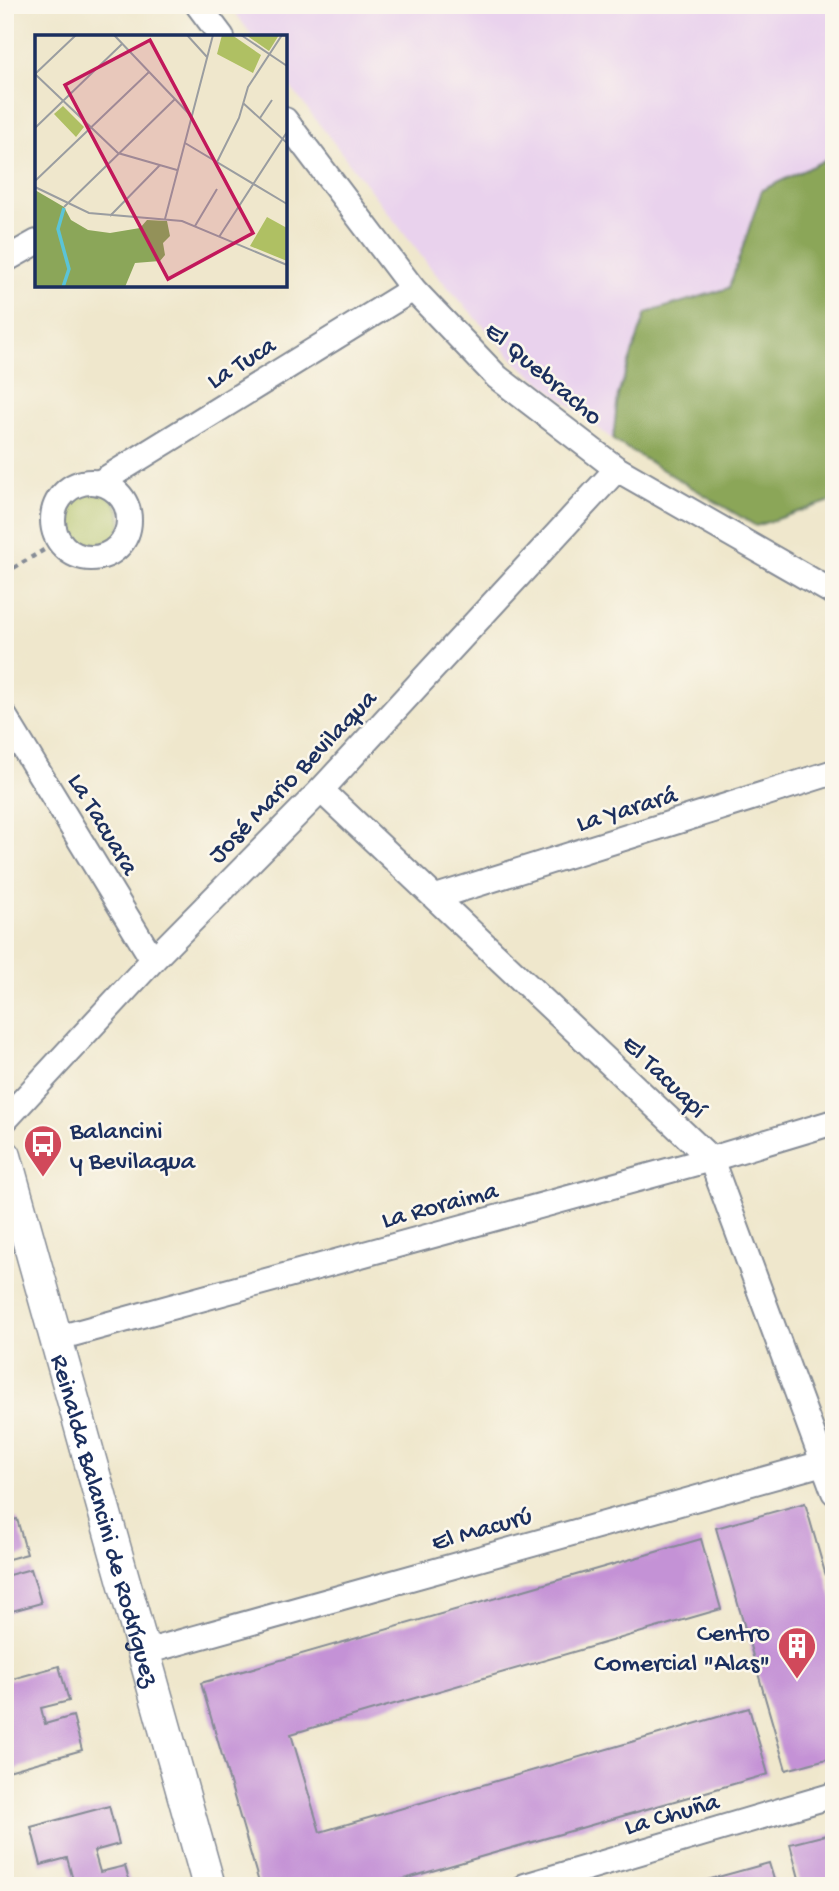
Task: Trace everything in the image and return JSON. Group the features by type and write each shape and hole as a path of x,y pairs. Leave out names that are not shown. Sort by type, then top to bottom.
{"street":[{"path":"198,5 220,35"},
{"name":"El Quebracho","path":"287,123 413,289 497,377 617,469 834,593"},
{"path":"5,260 35,243"},
{"name":"La Tuca","path":"59,541 52,525 57,501 74,485 99,482 413,289"},
{"name":"José Mario Bevilaqua","path":"5,1120 153,960 321,790 617,469"},
{"path":"59,541 70,553 91,559 115,551 123,542 130,518 127,506 120,495 99,482"},
{"name":"La Tacuara","path":"5,717 153,960"},
{"name":"La Yarará","path":"436,897 834,772"},
{"name":"El Tacuapí","path":"321,790 711,1159 829,1462 834,1492"},
{"name":"La Roraima","path":"58,1338 711,1159 834,1122"},
{"name":"Reinalda Balancini de Rodríguez","path":"5,1156 58,1338 208,1886"},
{"name":"El Macurú","path":"145,1652 829,1462"},
{"name":"La Chuña","path":"525,1886 834,1795"}],"path":[{"path":"5,573 59,541"}],"shaded area":[{"path":"229,5 834,5 834,162 825,160 758,203 729,288 646,313 618,395 613,440 517,363 433,271 287,83 287,35 252,35"}],"green space":[{"path":"825,160 834,162 834,500 756,526 613,440 618,395 646,313 729,288 762,190"},
{"path":"90,490 112,499 121,521 112,543 90,552 68,543 59,521 68,499"}],"building":[{"name":"Centro Comercial \"Alas\"","path":"805,1503 834,1604 834,1757 786,1770 716,1528"},
{"path":"17,1519 27,1554 5,1560 5,1522"},
{"path":"701,1539 721,1609 291,1734 320,1832 749,1708 768,1774 380,1886 260,1886 201,1683"},
{"path":"31,1569 41,1603 5,1613 5,1576"},
{"path":"59,1666 69,1701 41,1708 45,1724 73,1716 82,1750 5,1772 5,1735 9,1734 5,1722 5,1681"},
{"path":"109,1806 119,1844 94,1851 100,1872 125,1866 131,1886 56,1886 73,1880 67,1858 41,1865 31,1827"},
{"path":"834,1833 834,1886 801,1886 790,1844"},
{"path":"769,1863 776,1886 689,1885"}],"place":[{"name":"Balancini y Bevilaqua","path":"43,1178"},
{"name":"Centro Comercial \"Alas\"","path":"797,1680"}]}
